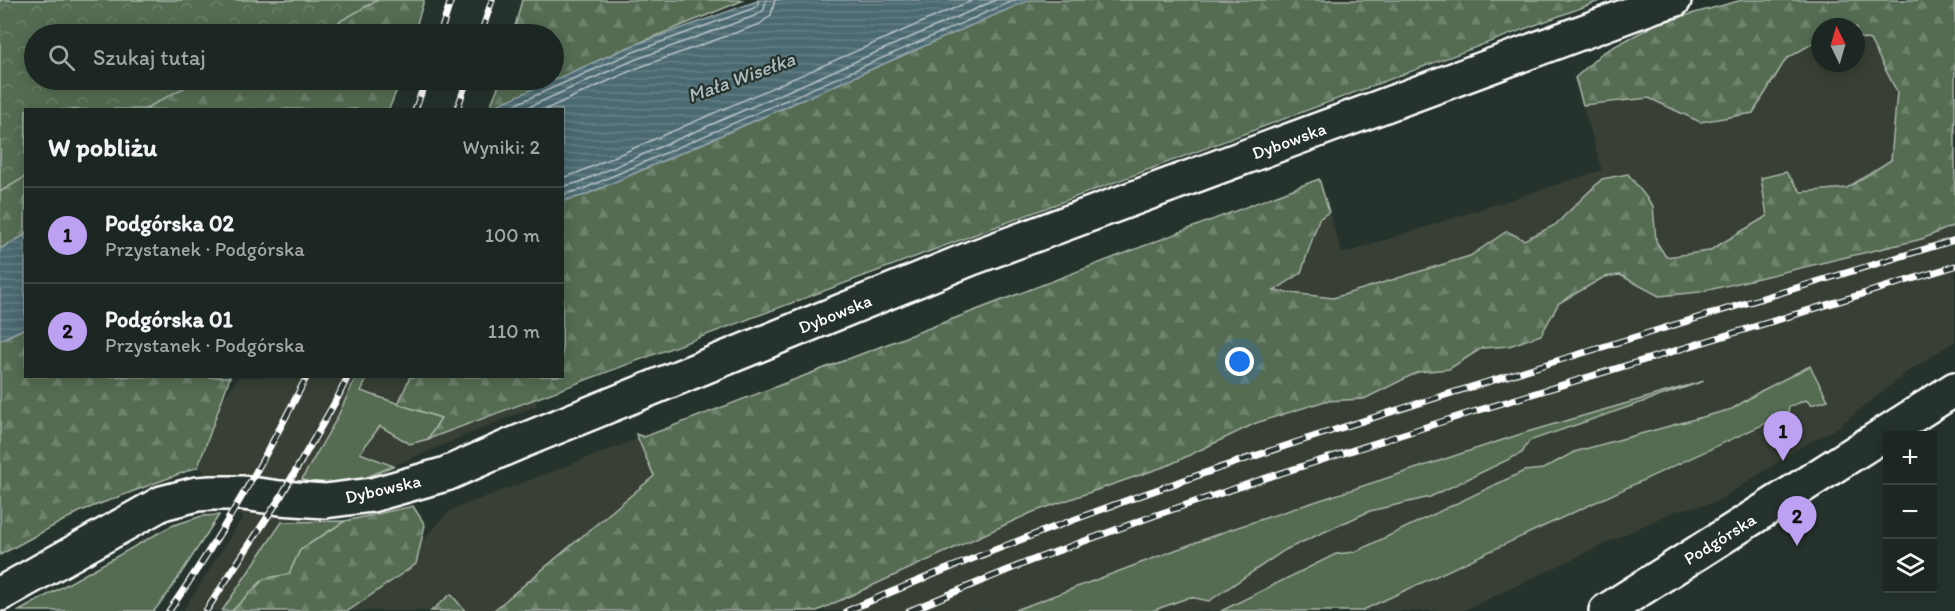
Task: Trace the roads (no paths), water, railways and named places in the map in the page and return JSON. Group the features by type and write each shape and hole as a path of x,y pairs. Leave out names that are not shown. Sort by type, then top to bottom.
{"street":[{"name":"Dybowska","path":"0,594 162,503 183,497 197,494 243,493 325,501 372,495 446,474 532,436 972,258 1674,0"},
{"name":"Podgórska","path":"1606,611 1955,388"}],"water":[{"name":"Mała Wisełka","path":"760,0 1029,0 585,195 564,201 564,108 490,108 531,90 564,90 564,76 629,47"},
{"path":"24,236 24,328 0,340 0,249"}],"railway":[{"path":"443,24 451,0"},
{"path":"484,24 492,0"},
{"path":"416,108 422,90"},
{"path":"458,108 464,90"},
{"path":"847,611 1025,538 1297,442 1955,240"},
{"path":"909,611 1030,561 1275,475 1463,415 1955,266"},
{"path":"169,611 242,496 306,378"},
{"path":"206,611 280,498 347,378"}],"place":[{"name":"Podgórska 02","path":"1783,461"},
{"name":"Podgórska 01","path":"1797,546"}]}
